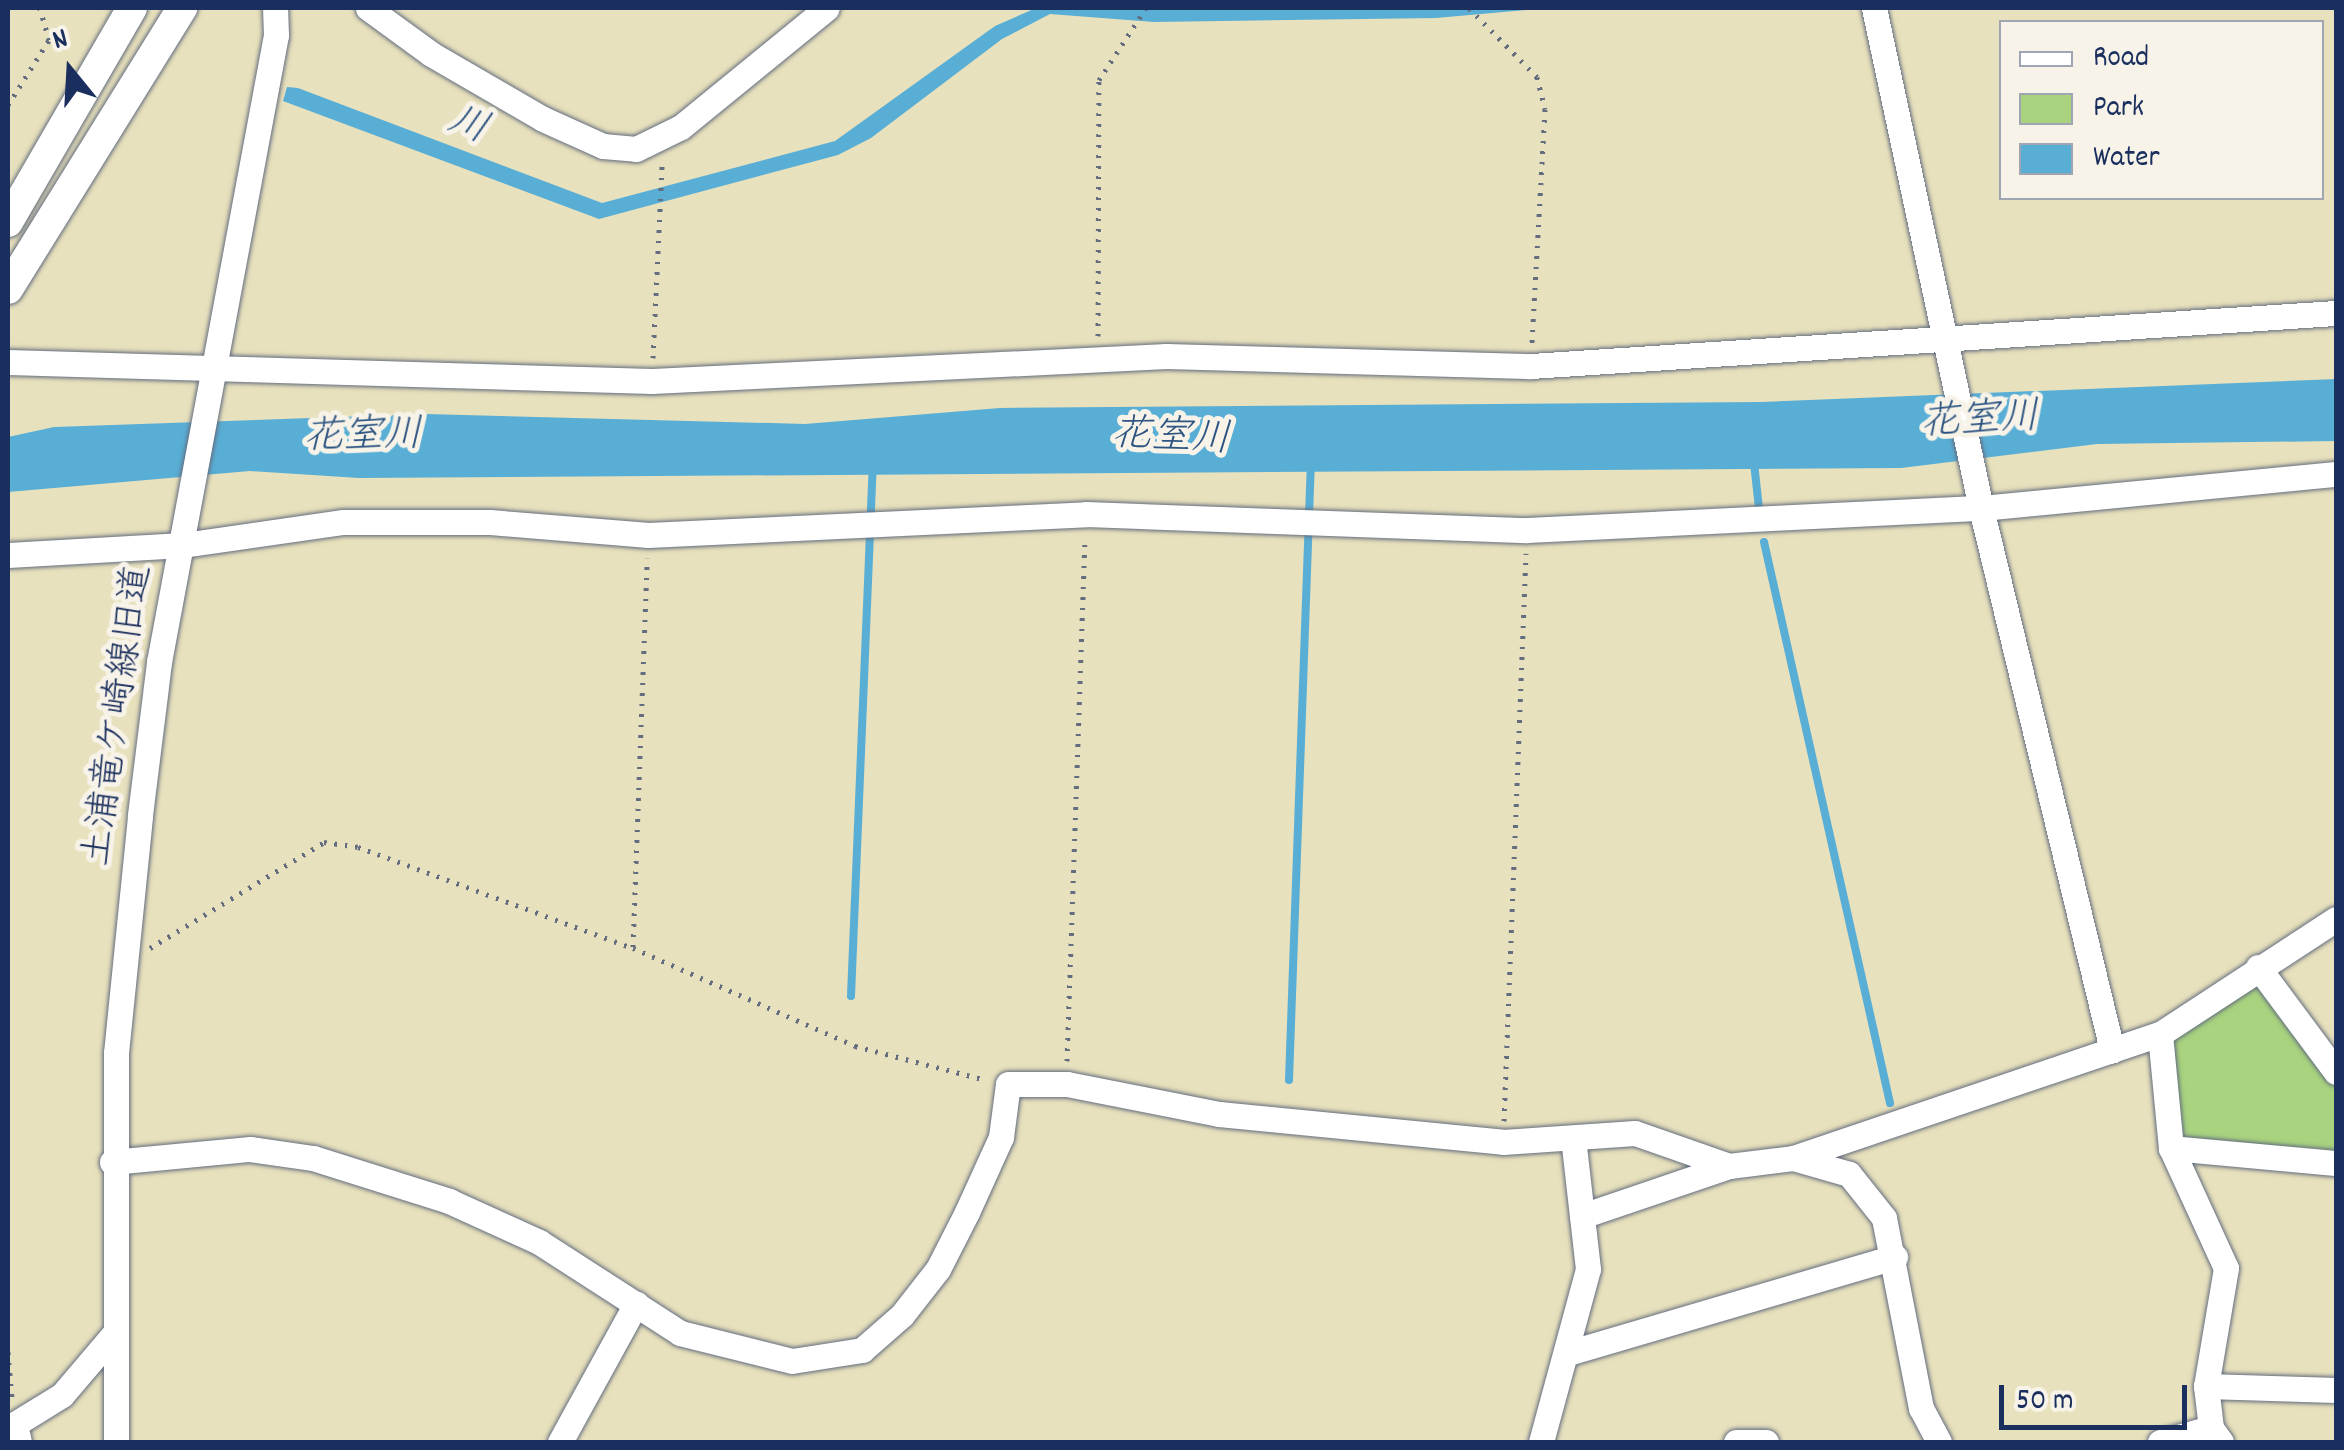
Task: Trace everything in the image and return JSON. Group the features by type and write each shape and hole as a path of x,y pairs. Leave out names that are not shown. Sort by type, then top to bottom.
{"main road":[{"path":"8,222 132,8"},
{"path":"8,289 182,8"}],"street":[{"name":"土浦竜ケ崎線旧道","path":"116,1442 112,1162 126,958 159,662 276,36 274,8"},
{"path":"368,8 431,54 603,146 636,149 664,136 827,8"},
{"path":"1874,8 1981,508 2112,1050"},
{"path":"8,362 212,380 652,381 1098,359 1531,366 2336,313"},
{"path":"8,555 343,522 490,522 648,535 1086,514 1527,530 1981,508 2336,474"},
{"path":"1582,1216 1729,1166 1793,1158 2160,1034 2336,918"},
{"path":"2258,966 2336,1072"},
{"path":"2160,1034 2172,1148 2226,1268 2206,1386 2216,1435 2160,1442"},
{"path":"112,1162 250,1149 313,1158 449,1201 539,1242 680,1333 746,1354 792,1361 862,1350 902,1315 938,1269 1001,1138 1008,1084 1066,1084 1219,1114 1504,1142 1636,1133 1729,1166"},
{"path":"1541,1442 1588,1269 1574,1138"},
{"path":"2172,1148 2336,1163"},
{"path":"1793,1158 1848,1174 1884,1218 1895,1258 1921,1408 1940,1442"},
{"path":"1568,1353 1895,1258"},
{"path":"560,1442 636,1304"},
{"path":"17,1433 62,1395 113,1335"},
{"path":"2206,1386 2336,1390"},
{"path":"1736,1442 1766,1442"}],"path":[{"path":"8,105 48,40 40,8"},
{"path":"1098,359 1099,80 1146,8"},
{"path":"1469,8 1537,77 1545,109 1531,366"},
{"path":"652,381 664,136"},
{"path":"1066,1084 1086,514"},
{"path":"1504,1142 1527,530"},
{"path":"633,948 648,535"},
{"path":"126,958 165,942 324,842 358,847 633,948 855,1046 1008,1084"},
{"path":"8,1352 17,1433"}],"green space":[{"path":"2258,967 2336,1072 2336,1163 2171,1148 2160,1034"}],"water":[{"path":"1036,8 1550,8 1436,18 1154,22 1050,14 1002,39 871,138 838,155 599,219 283,101 287,87 298,88 602,203 835,141 995,26"},
{"name":"花室川","path":"2336,379 2336,441 2097,444 1901,468 359,478 250,471 8,492 8,437 54,427 426,414 805,424 1000,408 1762,402"}],"waterway":[{"path":"1289,1080 1311,460"},
{"path":"851,996 873,461"},
{"path":"1754,463 1759,508"},
{"path":"1764,542 1890,1103"}],"water label":[{"name":"川","path":"467,128"}]}
